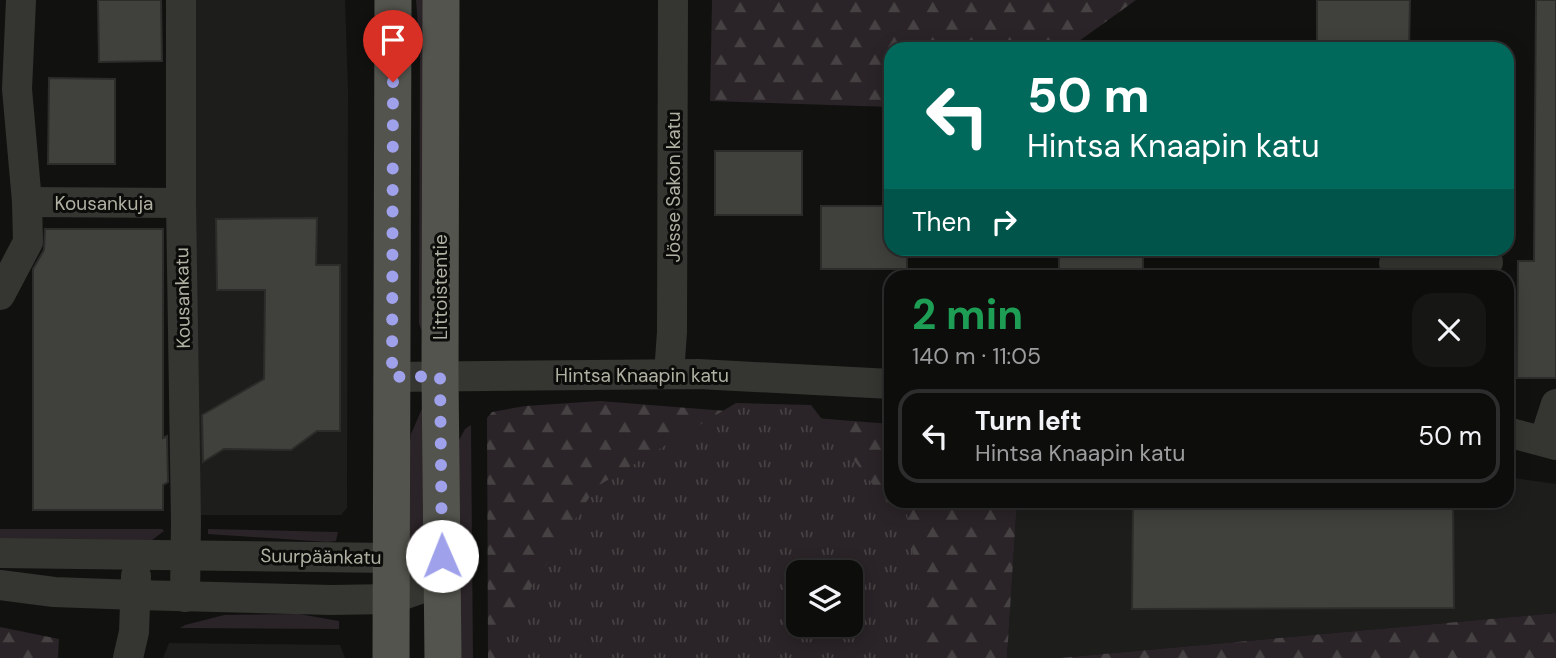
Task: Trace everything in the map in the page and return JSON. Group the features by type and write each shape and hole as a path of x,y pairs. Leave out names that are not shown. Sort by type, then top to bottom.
{"main road":[{"path":"391,658 393,0"},
{"name":"Littoistentie","path":"441,0 440,376 443,658"}],"street":[{"name":"Kousankatu","path":"181,0 185,597"},
{"name":"Jösse Sakon katu","path":"669,374 672,319 673,0"},
{"path":"0,295 28,242 14,9"},
{"name":"Kousankuja","path":"27,202 181,203"},
{"path":"1394,263 1488,262"},
{"name":"Hintsa Knaapin katu","path":"392,377 712,374 884,384"},
{"path":"1514,434 1550,443 1556,404"},
{"name":"Suurpäänkatu","path":"0,553 391,558 443,581"},
{"path":"128,658 134,632 137,554"},
{"path":"0,585 54,592 136,596 331,600 391,599 443,581"}],"shaded area":[{"path":"196,0 345,0 348,91 347,508 341,515 193,515"},
{"path":"1514,478 1556,484 1556,613 1058,658 1007,658 1017,508 1514,508"},
{"path":"169,643 340,645 345,658 163,658"}],"green space":[{"path":"416,0 425,0 423,330 419,323 420,53"},
{"path":"712,0 1136,0 1078,42 884,42 884,107 710,101"},
{"path":"600,401 884,423 884,508 1017,508 1007,658 488,658 487,418 492,412 525,406"},
{"path":"736,403 811,405 884,499 884,508 906,508 929,658 498,658 498,639 596,487"},
{"path":"424,404 426,501 423,526 414,552 408,553 408,458 411,434"},
{"path":"471,425 473,658 457,658 459,440 465,429"},
{"path":"0,529 164,531 148,543 0,545"},
{"path":"208,529 338,532 336,541 327,542 208,534"},
{"path":"1556,613 1556,658 1058,658"},
{"path":"299,614 339,621 339,629 180,628 224,615"},
{"path":"0,627 59,639 58,658 0,658"}],"building":[{"path":"98,0 161,0 162,61 99,62"},
{"path":"1317,0 1410,0 1409,42 1317,42"},
{"path":"1536,0 1556,0 1556,378 1517,378 1518,261 1534,261"},
{"path":"49,78 115,79 115,164 48,164"},
{"path":"715,151 802,151 802,215 715,215"},
{"path":"821,206 884,206 884,256 907,256 907,269 821,269"},
{"path":"317,218 316,265 340,265 340,431 317,431 291,450 224,449 203,462 202,415 264,379 265,290 217,290 216,219"},
{"path":"45,229 163,229 163,438 167,436 168,482 163,485 163,510 33,510 33,269 44,250"},
{"path":"1059,256 1143,256 1143,270 1059,270"},
{"path":"1133,508 1453,508 1454,608 1132,609"}],"route":[{"path":"393,82 392,377 440,376 442,556"}]}
